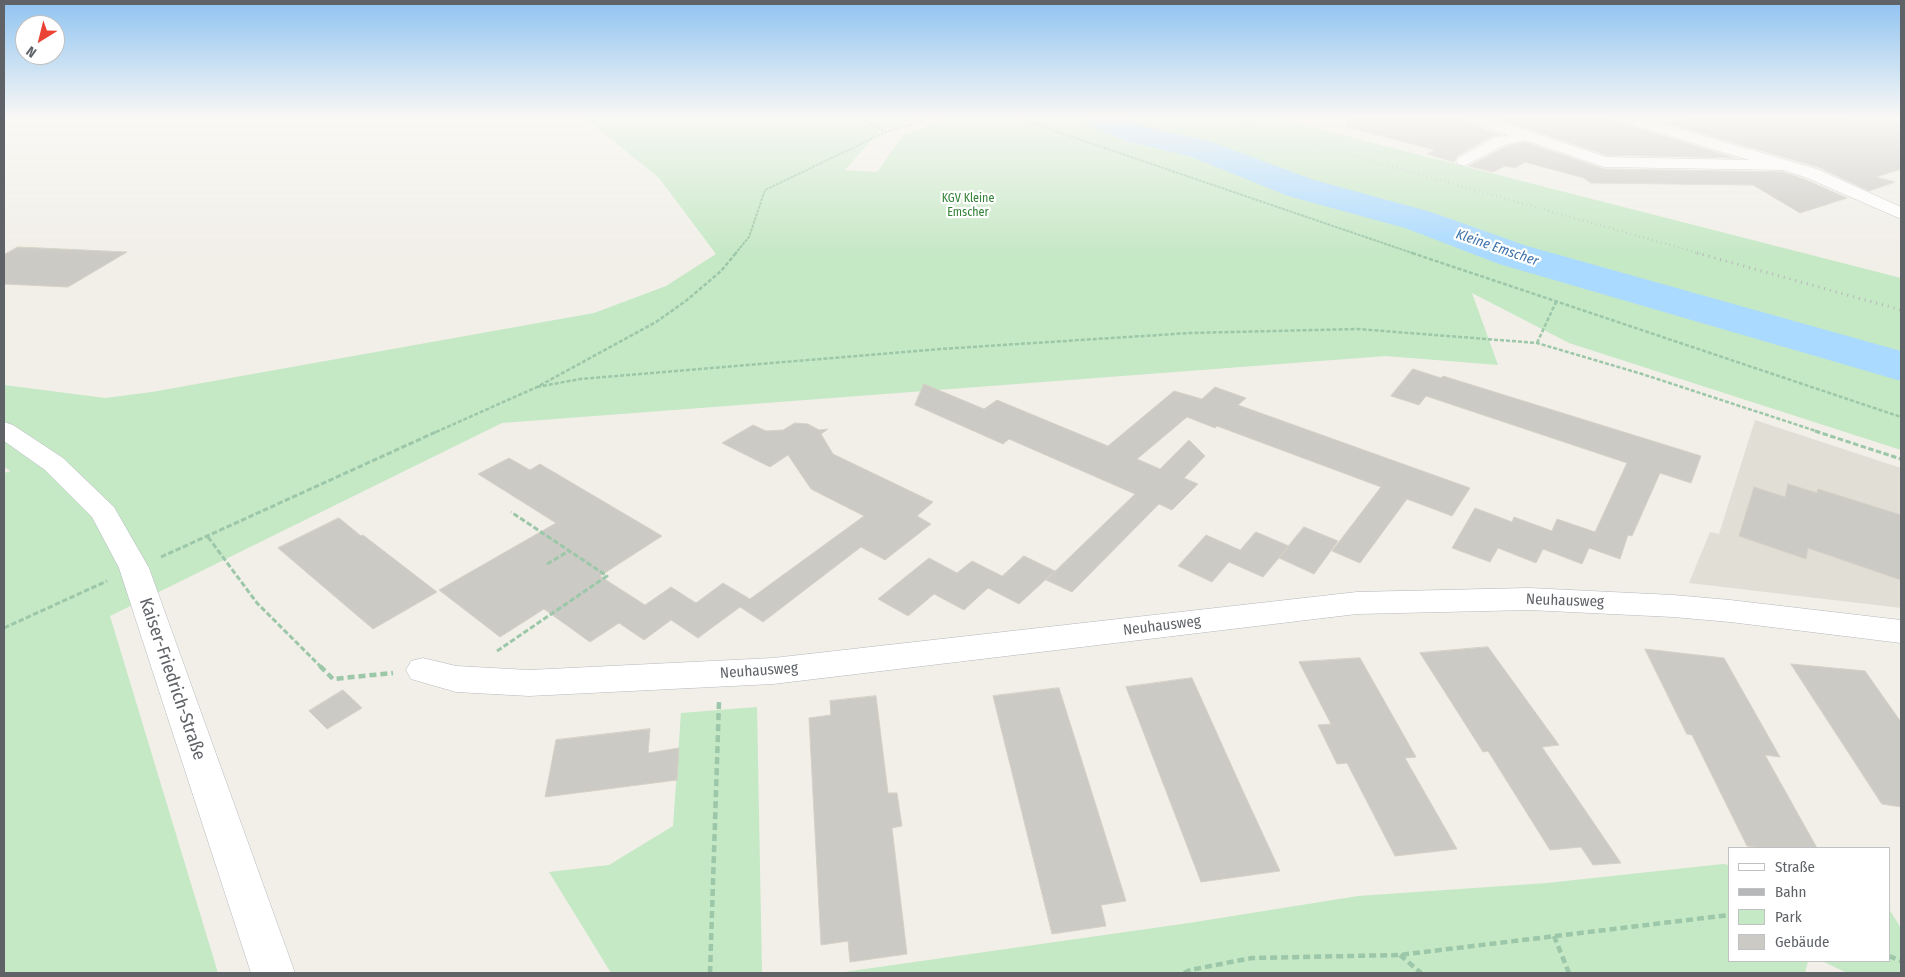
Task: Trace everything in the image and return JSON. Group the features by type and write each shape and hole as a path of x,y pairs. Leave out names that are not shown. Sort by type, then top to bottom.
{"street":[{"path":"1699,164 1782,165"},
{"path":"1777,164 1811,173 1901,214"},
{"name":"Kaiser-Friedrich-Straße","path":"4,430 54,464 104,512 134,568 273,973"},
{"name":"Neuhausweg","path":"423,670 456,680 529,683 798,669 1356,603 1530,599 1673,606 1901,632"}],"path":[{"path":"4,628 538,386 656,322 687,300 721,271 749,237 765,190 820,164"},
{"path":"1151,164 1901,417"},
{"path":"1537,344 1556,302"},
{"path":"538,386 580,380 940,349 1190,333 1358,329 1537,344 1642,374 1901,459"},
{"path":"456,680 607,576 511,512"},
{"path":"208,537 257,603 333,679 423,670"},
{"path":"547,564 569,551"},
{"path":"710,973 718,770 719,674"},
{"path":"1184,973 1190,970 1252,958 1399,955 1728,915"},
{"path":"1554,936 1570,973"},
{"path":"1399,955 1421,973"}],"shaded area":[{"path":"1755,420 1901,468 1901,608 1689,583 1710,532 1719,534"}],"green space":[{"name":"KGV Kleine Emscher","path":"641,164 851,164 845,170 877,172 883,164 1454,164 1901,278 1901,450 1569,343 1472,293 1498,365 1386,356 502,423 110,616 218,973 4,973 4,473 11,471 4,467 4,385 105,398 152,392 594,313 666,286 716,254 659,178"},
{"path":"757,707 762,973 611,973 549,872 609,865 673,826 681,713"},
{"path":"1728,865 1728,962 1808,962 1805,973 837,973 1189,923 1358,896 1547,883"},
{"path":"1890,911 1901,928 1901,973 1847,973 1824,962 1890,962"}],"building":[{"path":"1474,164 1522,164 1515,168 1505,166 1493,172 1469,166"},
{"path":"1531,164 1588,164 1604,169 1783,172 1847,198 1800,213 1753,185 1591,183 1584,178"},
{"path":"1806,164 1901,164 1901,169 1876,177 1895,182 1869,191 1818,167"},
{"path":"18,247 127,252 68,287 4,284 4,255"},
{"path":"1413,369 1441,378 1443,376 1701,456 1691,483 1660,473 1632,536 1628,535 1620,559 1589,548 1582,564 1543,549 1536,563 1498,548 1490,562 1452,548 1475,508 1512,522 1514,517 1552,531 1557,519 1595,532 1627,463 1426,396 1419,405 1391,396"},
{"path":"924,384 984,409 997,400 1108,446 1174,391 1202,399 1215,387 1246,398 1238,405 1470,488 1452,516 1407,499 1360,563 1332,551 1381,487 1217,426 1215,428 1187,417 1137,459 1160,469 1189,440 1205,456 1184,478 1198,484 1172,510 1159,504 1072,592 1046,580 1135,494 1009,439 1003,444 915,405"},
{"path":"795,423 808,424 819,430 828,429 821,434 833,454 933,502 917,516 931,524 885,560 861,547 763,622 740,607 698,638 671,620 644,640 619,623 590,642 544,609 500,637 439,590 556,523 478,474 509,458 530,470 540,464 662,536 600,576 645,605 671,587 696,603 723,583 750,599 864,516 811,489 788,455 770,467 722,443 753,425 766,431 783,430"},
{"path":"1788,484 1817,493 1818,489 1901,515 1901,580 1808,548 1806,559 1739,536 1754,487 1785,497"},
{"path":"339,518 437,592 373,629 278,548"},
{"path":"1304,527 1338,541 1314,574 1279,558"},
{"path":"1256,532 1289,546 1263,577 1229,562 1212,582 1178,566 1206,535 1240,550"},
{"path":"1024,556 1055,571 1019,604 988,588 964,610 934,594 908,616 878,599 929,558 957,573 972,561 1002,576"},
{"path":"1488,647 1559,745 1542,747 1621,863 1593,865 1581,847 1550,850 1488,751 1483,752 1420,653"},
{"path":"1645,649 1724,658 1780,757 1765,755 1816,847 1747,846 1692,735 1687,734"},
{"path":"1360,658 1416,757 1405,758 1457,849 1395,856 1347,763 1337,764 1318,725 1331,724 1299,662"},
{"path":"1791,664 1865,671 1901,722 1901,807 1882,804"},
{"path":"1192,678 1280,871 1201,882 1126,687"},
{"path":"1059,688 1126,901 1101,905 1106,926 1052,934 993,696"},
{"path":"343,690 362,708 327,729 309,711"},
{"path":"876,696 888,793 897,793 902,826 892,828 907,954 850,962 848,941 821,945 809,718 831,715 830,701"},
{"path":"650,729 648,753 679,748 677,780 545,797 556,740"}],"waterway":[{"name":"Kleine Emscher","path":"1238,164 1301,188 1418,220 1513,255 1901,366"}],"railway":[{"path":"1381,164 1702,254"},
{"path":"1697,253 1901,310"}]}
